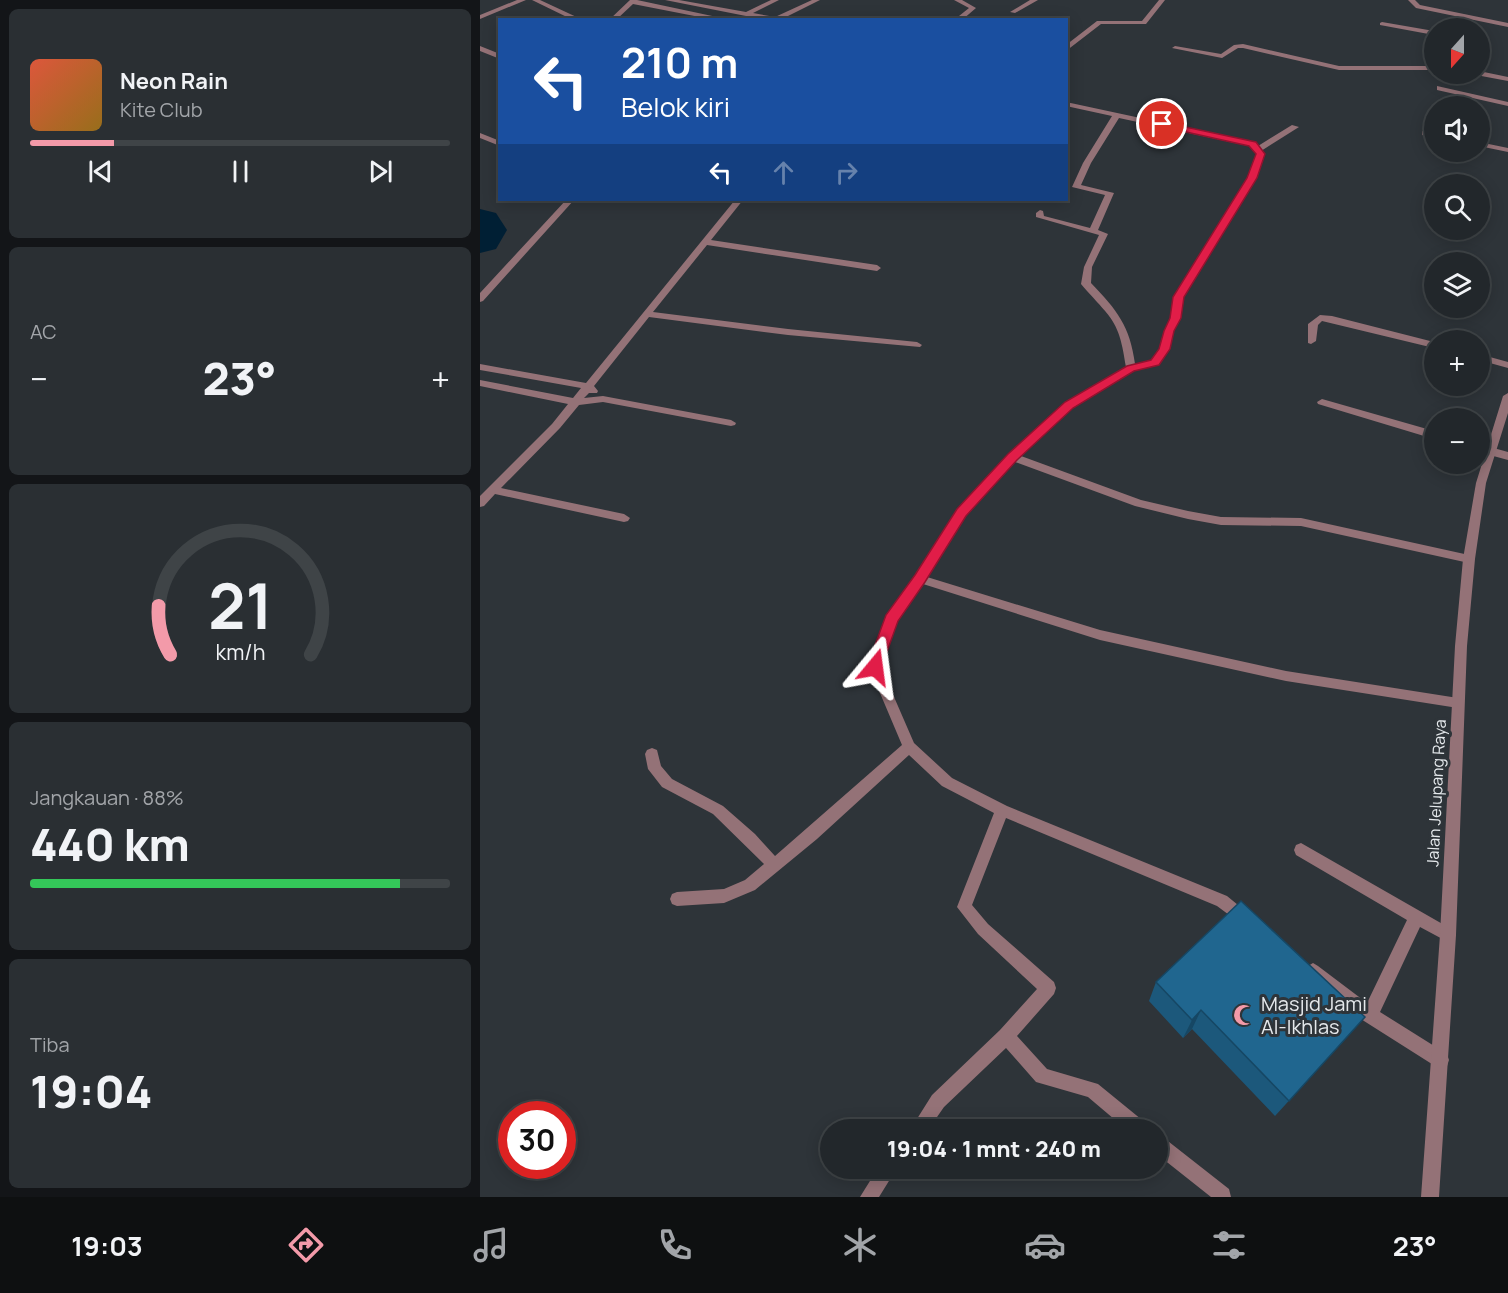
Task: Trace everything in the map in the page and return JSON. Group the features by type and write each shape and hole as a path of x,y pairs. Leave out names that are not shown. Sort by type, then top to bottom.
{"street":[{"path":"480,17 523,0"},
{"path":"535,0 576,18"},
{"path":"668,0 769,18"},
{"path":"738,18 776,0"},
{"path":"777,18 817,0"},
{"path":"957,0 973,8 960,18"},
{"path":"1013,12 1035,0"},
{"path":"1068,47 1099,22 1144,23 1162,0"},
{"path":"1411,0 1418,7 1508,25"},
{"path":"614,18 633,1 718,18"},
{"path":"1382,24 1424,31"},
{"path":"1175,48 1222,56 1236,46 1243,46 1339,68 1424,68"},
{"path":"480,48 498,56"},
{"path":"1490,75 1508,79"},
{"path":"1440,88 1508,104"},
{"path":"1068,104 1252,144 1259,149 1260,154 1252,178 1178,297 1176,318 1169,331 1165,349 1155,362 1131,368 1069,405 1013,457 962,512 920,579 891,619 875,667 909,747 947,782 1002,810 1222,901 1259,930"},
{"path":"1093,231 1110,193 1076,187 1087,163 1117,115"},
{"path":"1259,149 1295,127"},
{"path":"480,135 498,143"},
{"path":"1490,146 1508,150"},
{"path":"480,298 569,201"},
{"path":"480,503 556,426 738,201"},
{"path":"1040,213 1040,217 1104,234 1088,267 1086,284 1117,315 1127,336 1131,368"},
{"path":"705,242 877,268"},
{"path":"646,314 917,345"},
{"path":"1311,341 1313,324 1320,318 1424,342"},
{"path":"1490,360 1508,364"},
{"path":"480,367 587,386 603,399"},
{"path":"480,383 575,402 603,399 731,423"},
{"name":"Jalan Jelupang Raya","path":"1490,436 1508,396"},
{"path":"1322,402 1424,432"},
{"path":"1490,452 1508,456"},
{"path":"1013,457 1139,504 1188,515 1221,521 1300,522 1469,559"},
{"name":"Jalan Jelupang Raya","path":"1430,1197 1441,1060 1458,703 1469,559 1482,474"},
{"path":"493,490 624,518"},
{"path":"920,579 1100,635 1286,676 1458,703"},
{"path":"677,899 724,896 750,885 775,866 909,747"},
{"path":"652,754 654,769 667,783 718,810 775,866"},
{"path":"926,1119 938,1101 1006,1036 1048,988 983,929 964,907 1002,810"},
{"path":"1301,850 1448,936"},
{"path":"1370,1015 1416,918"},
{"path":"1305,965 1370,1015 1441,1060"},
{"path":"1006,1036 1042,1076 1092,1090 1128,1119"},
{"path":"1168,1152 1223,1195"},
{"path":"869,1197 881,1179"}],"building":[{"name":"Masjid Jami Al-Ikhlas","path":"1241,901 1365,1017 1289,1101 1201,1010 1192,1020 1156,982"}],"waterway":[{"path":"480,222 485,230 480,239"}],"place":[{"name":"Masjid Jami Al-Ikhlas","path":"1244,1015"}],"route":[{"path":"875,667 891,619 920,579 962,512 1013,457 1069,405 1099,385 1131,368 1155,362 1165,349 1169,331 1176,318 1178,297 1252,178 1260,154 1259,149 1252,144 1162,124"}]}
